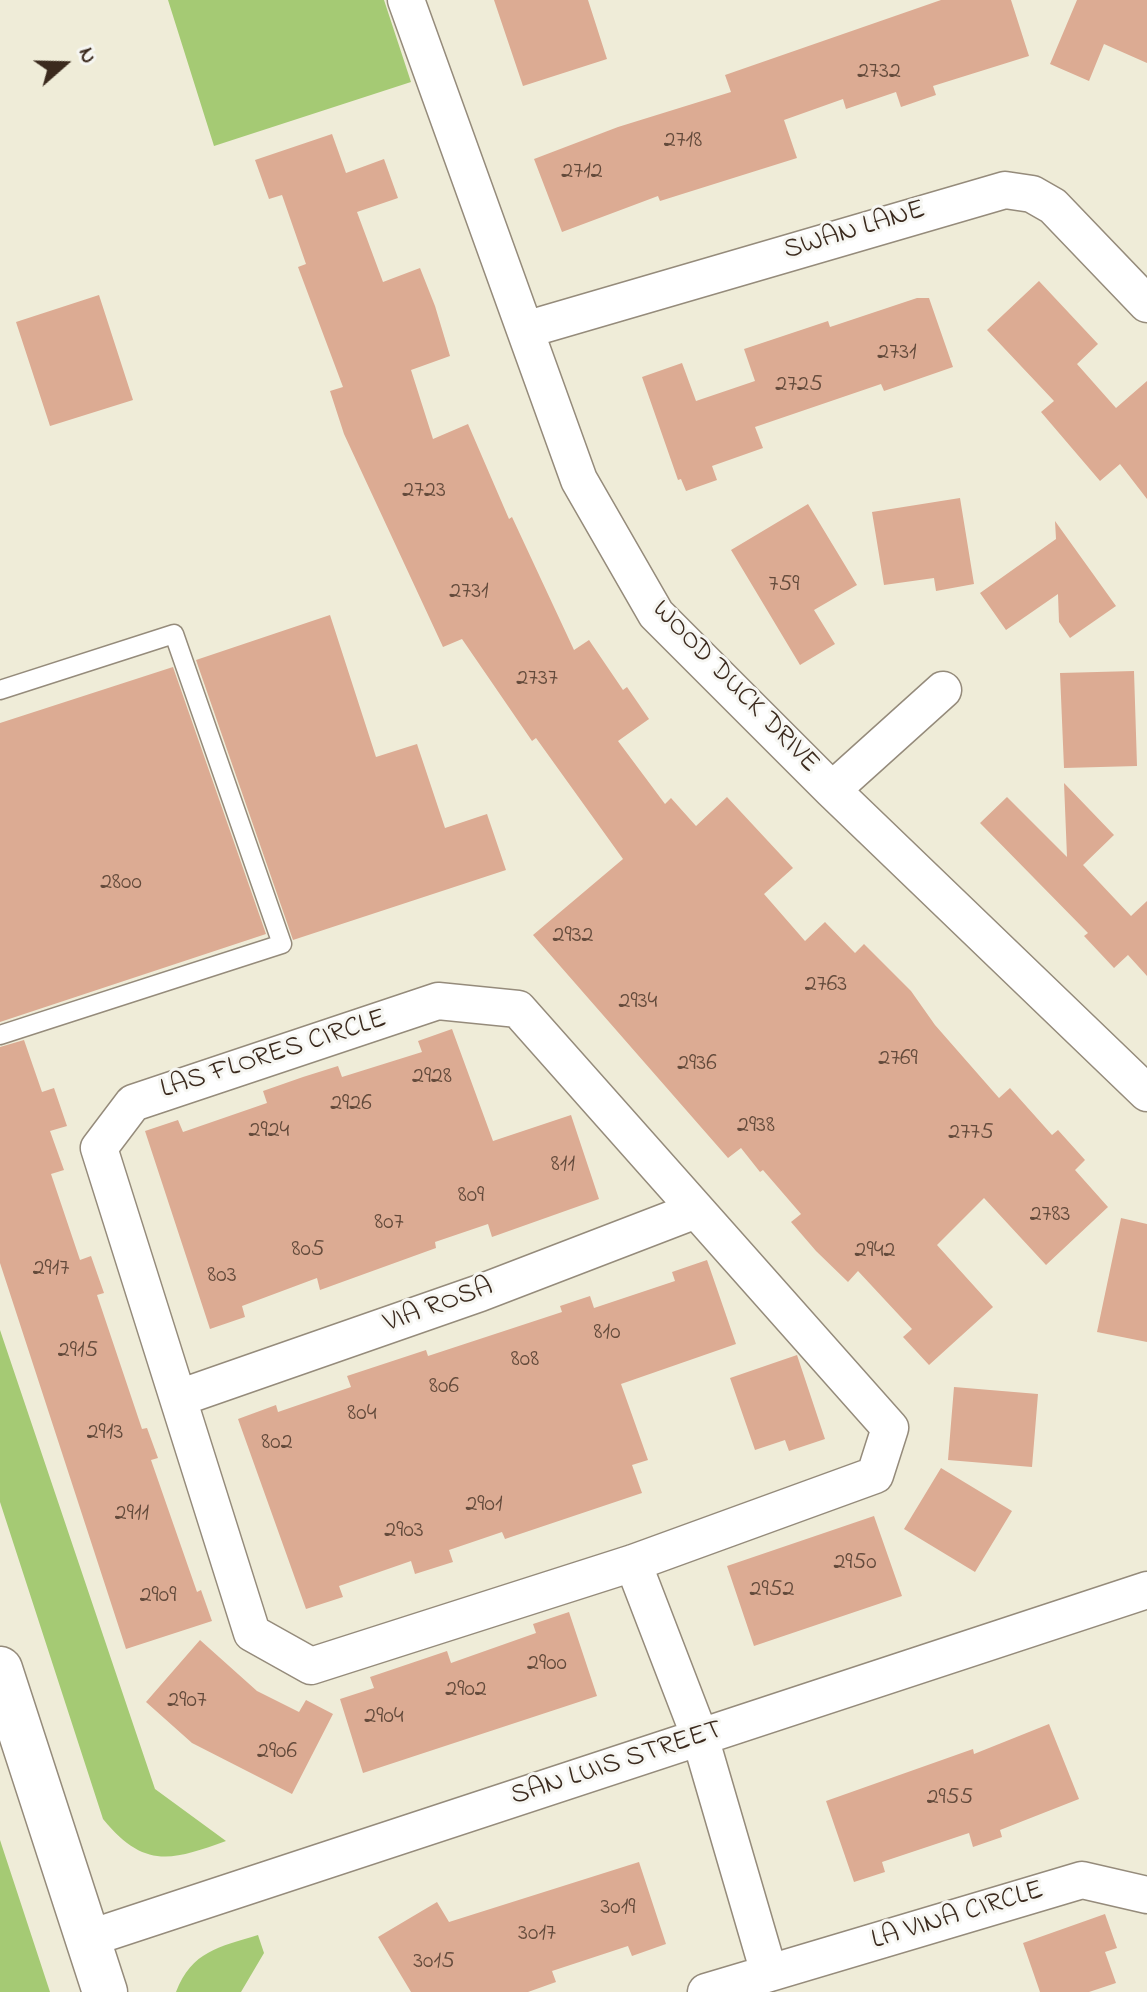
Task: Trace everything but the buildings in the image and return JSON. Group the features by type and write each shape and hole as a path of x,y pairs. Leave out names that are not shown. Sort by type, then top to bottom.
{"highway":[{"path":"0,1669 105,1992"}],"street":[{"name":"WOOD DUCK DRIVE","path":"406,0 579,480 656,614 832,790 1147,1093"},
{"name":"SWAN LANE","path":"525,330 1005,190 1032,194 1053,206 1147,304"},
{"path":"832,790 943,690"},
{"name":"LAS FLORES CIRCLE","path":"438,1001 518,1009 696,1210 890,1428 875,1475 633,1563 311,1666 252,1633 99,1148 133,1103 438,1001"},
{"name":"VIA ROSA","path":"179,1398 480,1293 696,1210"},
{"path":"633,1563 700,1737 769,1973"},
{"name":"SAN LUIS STREET","path":"87,1939 1147,1590"},
{"name":"LA VINA CIRCLE","path":"706,1992 1082,1880 1147,1895"}],"lane":[{"path":"0,690 174,634 282,944 0,1035"}],"green space":[{"path":"168,0 384,0 411,82 214,146"},
{"path":"0,1330 155,1789 226,1841 189,1853 159,1856 132,1846 103,1819 0,1502"},
{"path":"0,1840 50,1992 0,1992"},
{"path":"258,1935 264,1953 241,1992 176,1992 190,1967 199,1959 219,1947"}]}
